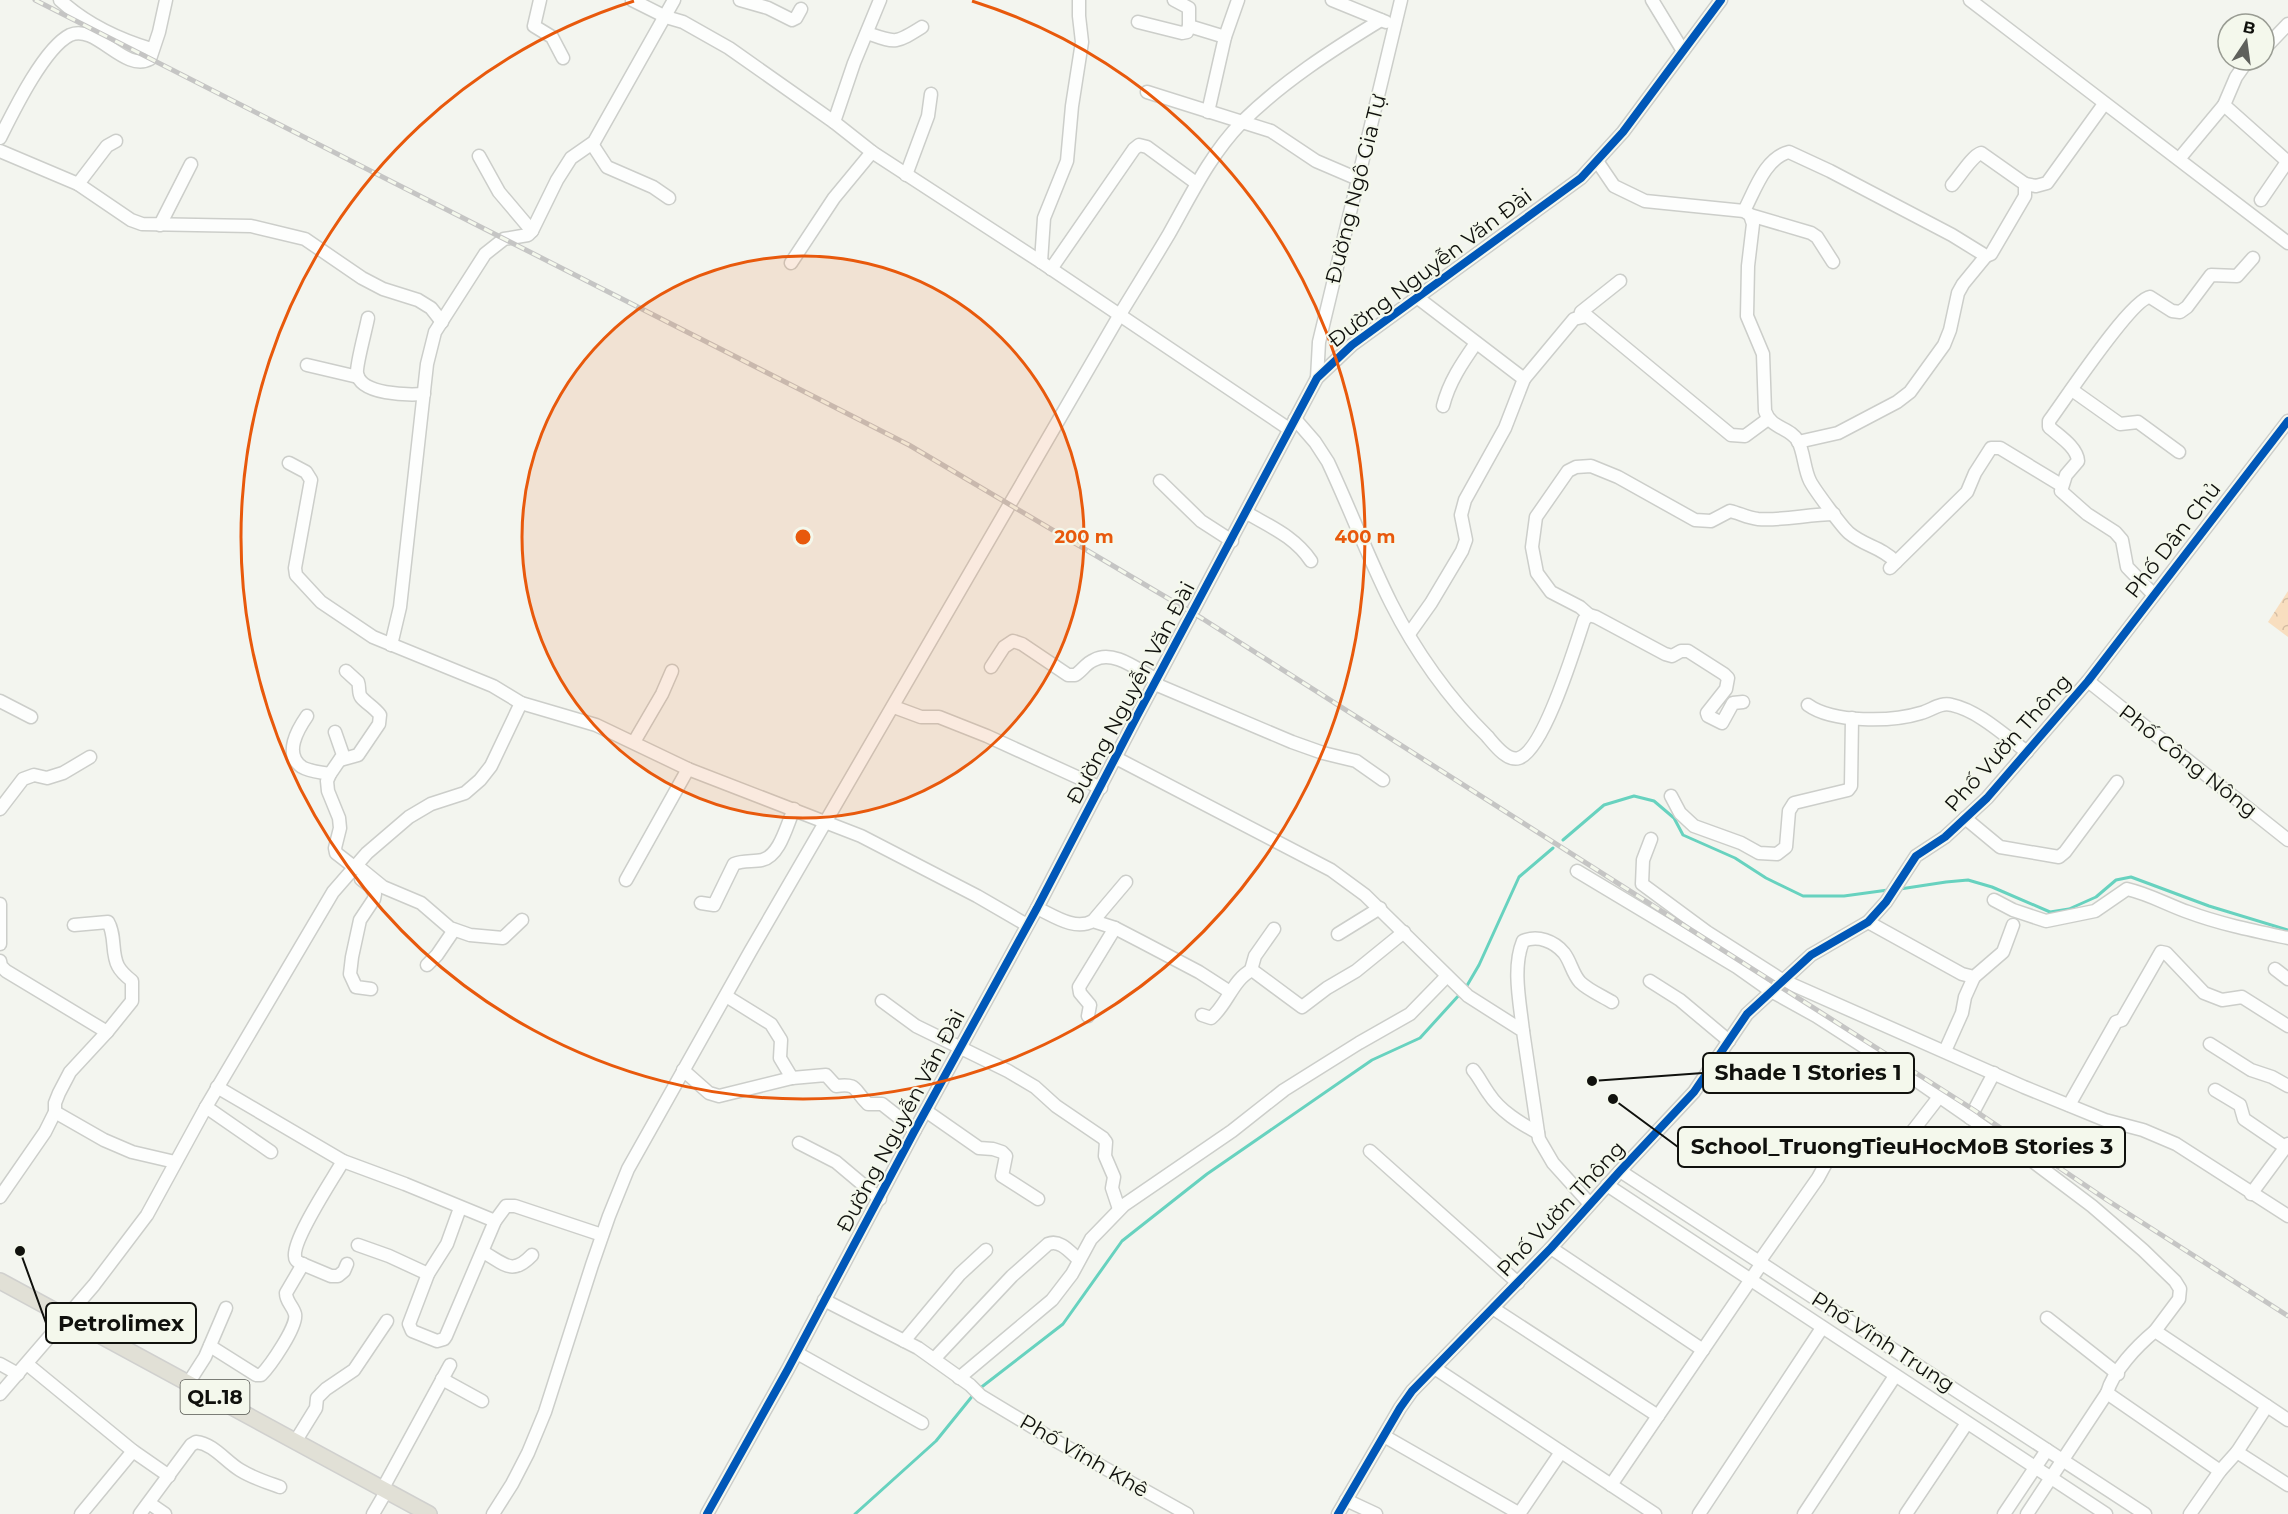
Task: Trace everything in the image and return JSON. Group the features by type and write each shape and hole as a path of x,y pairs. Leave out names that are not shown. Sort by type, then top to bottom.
{"main road":[{"name":"QL.18","path":"0,1281 429,1514"}],"street":[{"path":"60,0 74,13 95,26 151,50"},
{"path":"0,138 20,99 57,44 71,34 80,33 91,36 130,60 139,62 150,59 166,0"},
{"path":"540,0 534,26 552,37 563,58"},
{"path":"632,0 666,17 683,22 729,48 906,175 1119,316 1292,424 1315,442 1328,462 1392,605 1409,634 1464,714 1504,754 1513,759 1521,758 1553,712 1584,620 1589,615"},
{"path":"391,645 400,608 424,394 435,332 485,254 504,239 528,235 532,231 557,180 571,158 592,144 674,0"},
{"path":"740,0 768,8 792,20 796,18 801,9"},
{"path":"834,122 880,0"},
{"path":"1046,266 1044,218 1067,161 1072,106 1082,42 1079,0"},
{"path":"1138,22 1182,33 1187,32 1189,8 1174,0"},
{"path":"1208,112 1225,37 1238,0"},
{"path":"1332,0 1394,25"},
{"name":"Đường Ngô Gia Tự","path":"1317,378 1319,342 1380,96 1401,0"},
{"path":"1652,0 1683,51"},
{"path":"1970,0 2288,243"},
{"name":"Đường Nguyễn Văn Đài","path":"707,1514 797,1353 915,1130 1037,908 1317,378 1352,345 1581,178 1623,132 1718,1"},
{"path":"493,1514 523,1464 545,1412 602,1235 628,1169 1196,183 1241,123 1297,75 1381,20"},
{"path":"2276,37 2288,24"},
{"path":"1189,26 1225,37"},
{"path":"867,33 895,42 922,27"},
{"path":"2177,157 2223,105 2240,72"},
{"path":"1147,92 1271,131 1316,161 1358,179"},
{"path":"906,175 928,116 931,94"},
{"path":"1952,185 1975,155 1981,153 2025,184 2036,186 2047,183 2104,104"},
{"path":"2223,105 2288,162 2261,200"},
{"path":"78,184 107,146 116,141"},
{"path":"592,144 607,167 654,187 669,198"},
{"path":"1046,266 1139,145 1147,147 1196,183"},
{"path":"0,151 78,184 131,220 142,224 251,226 305,239 362,278 383,289 418,300 431,308 442,322"},
{"path":"792,263 834,198 872,152"},
{"path":"1747,213 1771,163 1779,154 1789,152 1952,235 1986,256"},
{"path":"479,156 499,192 532,231"},
{"path":"1597,161 1614,186 1645,201 1747,213 1811,233 1817,237 1833,262"},
{"path":"160,225 191,164"},
{"path":"1798,442 1838,433 1897,402 1910,392 1944,345 1950,330 1958,293 1986,256 1991,254 2025,196 2025,184"},
{"path":"1747,213 1753,224 1748,266 1747,316 1763,354 1765,411 1768,419 1794,436 1798,442 1810,482 1847,531 1862,543 1884,550 1893,565 1967,492 1975,473 1991,448 2000,448 2061,485"},
{"path":"2154,595 2127,567 2122,540 2115,532 2071,501 2061,490 2066,475 2078,461 2078,457 2049,427 2049,422 2103,346 2140,301 2150,297 2172,311 2180,312 2187,307 2211,275 2237,276 2253,258"},
{"path":"1409,634 1431,603 1462,550 1466,540 1461,515 1465,500 1505,428 1524,379 1574,320 1580,316 1581,312 1620,281"},
{"path":"1418,298 1524,379"},
{"path":"1580,316 1587,316 1598,324 1731,435 1745,436 1768,419"},
{"path":"368,318 358,377 364,385 380,391 396,394 424,394"},
{"path":"1443,406 1451,381 1476,343"},
{"path":"307,365 358,377"},
{"path":"2072,390 2120,424 2138,422 2179,452"},
{"name":"Phố Dân Chủ","path":"2088,681 2288,421"},
{"path":"289,463 306,472 311,480 295,568 296,575 321,602 373,637 493,686 521,703 596,725 688,769 878,844 1027,925"},
{"path":"1743,702 1733,703 1722,723 1718,722 1707,713 1726,689 1728,678 1725,674 1688,651 1681,651 1672,656 1665,654 1589,615 1580,607 1551,591 1537,573 1532,547 1536,517 1568,471 1576,466 1591,466 1618,477 1702,522 1711,521 1730,511 1755,519 1778,520 1810,514 1834,514"},
{"path":"1160,481 1201,521 1232,541"},
{"path":"1247,513 1290,537 1302,546 1311,561"},
{"path":"991,667 1004,647 1013,640 1068,675 1075,675 1088,663 1104,656 1115,658 1156,682 1292,742 1356,761 1383,780"},
{"path":"340,760 358,755 379,724 380,715 362,698 358,682 346,671"},
{"path":"634,742 662,694 672,671"},
{"name":"Phố Vườn Thông","path":"1338,1514 1412,1391 1494,1309 1694,1092 1747,1014 1811,955 1868,922 1886,902 1916,856 1945,837 1987,798 2088,681"},
{"name":"Phố Công Nông","path":"2088,681 2288,840"},
{"path":"0,701 8,703 31,717"},
{"path":"0,1394 67,1317 147,1215 217,1087 333,892 354,868 409,817 431,804 465,793 480,780 491,766 521,703"},
{"path":"1808,705 1822,713 1852,718 1887,718 1920,714 1941,704 1952,705 1986,722 2026,752"},
{"path":"894,707 921,717 939,717 987,736 1101,788"},
{"path":"307,716 296,733 293,744 295,758 300,766 330,774"},
{"path":"1671,796 1680,813 1694,826 1740,843 1759,853 1777,854 1786,847 1789,811 1794,804 1848,790 1851,786 1852,718"},
{"path":"336,732 343,755 327,781 328,791 339,819 336,853 383,887 421,903 454,930 470,935 503,938 522,920"},
{"path":"0,809 23,779 34,775 47,778 63,773 90,757"},
{"path":"1116,758 1331,870 1365,895 1468,996 1523,1031"},
{"path":"626,880 688,769"},
{"path":"1965,818 2000,847 2059,857 2117,782"},
{"path":"701,903 714,905 734,864 740,861 763,860 774,852 794,809"},
{"path":"1651,839 1643,860 1642,884 1707,932 1782,980 2105,1120 2144,1130 2176,1144 2288,1216"},
{"path":"354,868 370,886 375,899 360,920 350,974 356,987 371,989"},
{"path":"1577,871 1737,967 1771,991 1816,1016 1970,1118 2092,1206 2175,1281 2180,1289 2179,1299 2155,1332 2126,1361 2110,1385 2108,1393 2027,1514"},
{"path":"1037,908 1066,921 1085,926 1093,921 1126,882"},
{"path":"1994,900 2013,910 2046,921 2095,911 2127,889 2141,892 2189,913 2288,938"},
{"path":"0,904 0,945"},
{"path":"1338,934 1380,909"},
{"path":"1093,921 1115,928 1198,972 1230,992"},
{"path":"0,1197 35,1148 55,1112 58,1093 70,1072 132,1001 132,981 116,963 112,928 108,922 74,925"},
{"path":"1868,922 1962,974 1974,977"},
{"path":"1945,1051 1962,1013 1965,997 1974,977 2003,952 2013,925"},
{"path":"1088,1016 1090,1005 1080,993 1079,987 1115,928"},
{"path":"1202,1015 1211,1018 1216,1014 1230,992 1251,970 1255,956 1274,929"},
{"path":"427,965 437,955 454,930"},
{"path":"1251,970 1257,972 1302,1007 1327,988 1356,971 1404,932"},
{"path":"1590,1204 1553,1163 1539,1139 1523,1031 1519,985 1519,951 1523,941 1540,938 1553,944 1565,954 1581,983 1612,1002"},
{"path":"2069,1105 2116,1022 2122,1020 2161,952 2166,952 2204,993 2222,1000 2242,998 2288,1026"},
{"path":"0,961 6,971 107,1032"},
{"path":"2275,969 2288,979"},
{"path":"824,1300 904,1341 965,1381 1052,1300 1091,1239 1119,1209 1232,1131 1284,1090 1410,1014 1447,976"},
{"path":"1650,981 1680,1000 1729,1041"},
{"path":"726,996 771,1024 781,1040 780,1058 792,1078"},
{"path":"882,1001 916,1026 1035,1087 1056,1106 1103,1137 1106,1142 1105,1156 1114,1177 1112,1188 1119,1209"},
{"path":"2210,1044 2251,1070 2272,1077 2288,1086"},
{"path":"684,1070 702,1088 714,1095 821,1074 829,1077 836,1086 850,1084 868,1104 882,1104 915,1130"},
{"path":"1473,1070 1489,1095 1502,1109 1538,1133"},
{"path":"1970,1118 1994,1073"},
{"path":"217,1087 343,1161 495,1221"},
{"path":"2215,1090 2240,1105 2244,1119 2287,1146 2251,1194"},
{"path":"1611,1485 1818,1178 1839,1139 1844,1138 1852,1142 1878,1159 1891,1159 1939,1097"},
{"path":"206,1107 271,1152"},
{"path":"55,1112 104,1140 132,1152 175,1162"},
{"path":"926,1112 979,1149 1002,1152 1006,1162 1002,1176 1038,1199"},
{"path":"799,1143 836,1162 880,1199"},
{"path":"1370,1150 1518,1282"},
{"path":"343,1161 312,1213 296,1250 296,1261 331,1276 338,1276 347,1264"},
{"name":"Phố Vĩnh Trung","path":"1620,1171 2145,1514"},
{"name":"Phố Vĩnh Trung","path":"1607,1185 2106,1514"},
{"path":"460,1208 447,1244 428,1274 409,1327 412,1331 440,1341 446,1336 495,1221 506,1206 515,1206 602,1235"},
{"path":"934,1359 1012,1276 1048,1244 1058,1243 1079,1260"},
{"path":"358,1245 428,1274"},
{"path":"1551,1248 1703,1350"},
{"path":"904,1341 960,1274 987,1250"},
{"path":"483,1252 511,1268 517,1267 532,1255"},
{"path":"210,1346 256,1375 261,1375 295,1322 295,1312 286,1293 303,1264"},
{"path":"189,1382 205,1357 226,1308"},
{"path":"1494,1309 1658,1416"},
{"path":"2047,1318 2118,1374"},
{"path":"295,1442 316,1408 317,1398 354,1370 387,1321"},
{"path":"1698,1514 1822,1328"},
{"path":"2155,1332 2288,1420"},
{"path":"797,1353 922,1424"},
{"path":"0,1364 18,1374"},
{"path":"27,1364 133,1451 169,1476"},
{"path":"373,1514 450,1365"},
{"path":"1436,1369 1654,1514"},
{"path":"1804,1514 1895,1376"},
{"path":"442,1379 482,1401"},
{"name":"Phố Vĩnh Khê","path":"965,1381 981,1396 1049,1437 1187,1514"},
{"path":"2108,1393 2220,1471"},
{"path":"2190,1514 2220,1471 2237,1452 2267,1406"},
{"path":"1906,1514 1967,1423"},
{"path":"1384,1436 1520,1514 1561,1452"},
{"path":"140,1514 191,1444 196,1442 202,1442 238,1469 258,1480 280,1487"},
{"path":"2004,1514 2047,1450"},
{"path":"81,1514 133,1451"},
{"path":"2237,1452 2288,1485"},
{"path":"1346,1500 1376,1514"},
{"path":"149,1503 165,1514"}],"green space":[{"path":"2288,591 2288,637 2268,622"}],"waterway":[{"path":"1563,840 1604,805 1634,796 1654,801 1674,818 1683,835 1735,858 1766,878 1803,896 1844,896 1888,890"},
{"path":"1465,989 1479,965 1519,877 1553,848"},
{"path":"1900,889 1968,880 1992,887 2050,912 2069,909 2096,897 2116,880 2131,877 2209,906 2288,930"},
{"path":"979,1389 1063,1324 1122,1241 1207,1174 1372,1060 1420,1038 1460,994"},
{"path":"855,1514 936,1441 974,1394"}],"railway":[{"path":"35,0 909,445 1203,619 1974,1110 2107,1200 2288,1316"}],"cycle path":[{"path":"707,1514 1037,908 1317,378 1352,345 1581,178 1623,132 1721,0"},
{"path":"1338,1514 1412,1391 1551,1248 1694,1092 1747,1014 1811,955 1868,922 1886,902 1916,856 1945,837 1987,798 2088,681 2288,421"}],"place":[{"name":"Shade 1 Stories 1","path":"1592,1081"},
{"name":"School_TruongTieuHocMoB Stories 3","path":"1613,1099"},
{"name":"Petrolimex","path":"20,1251"}]}
